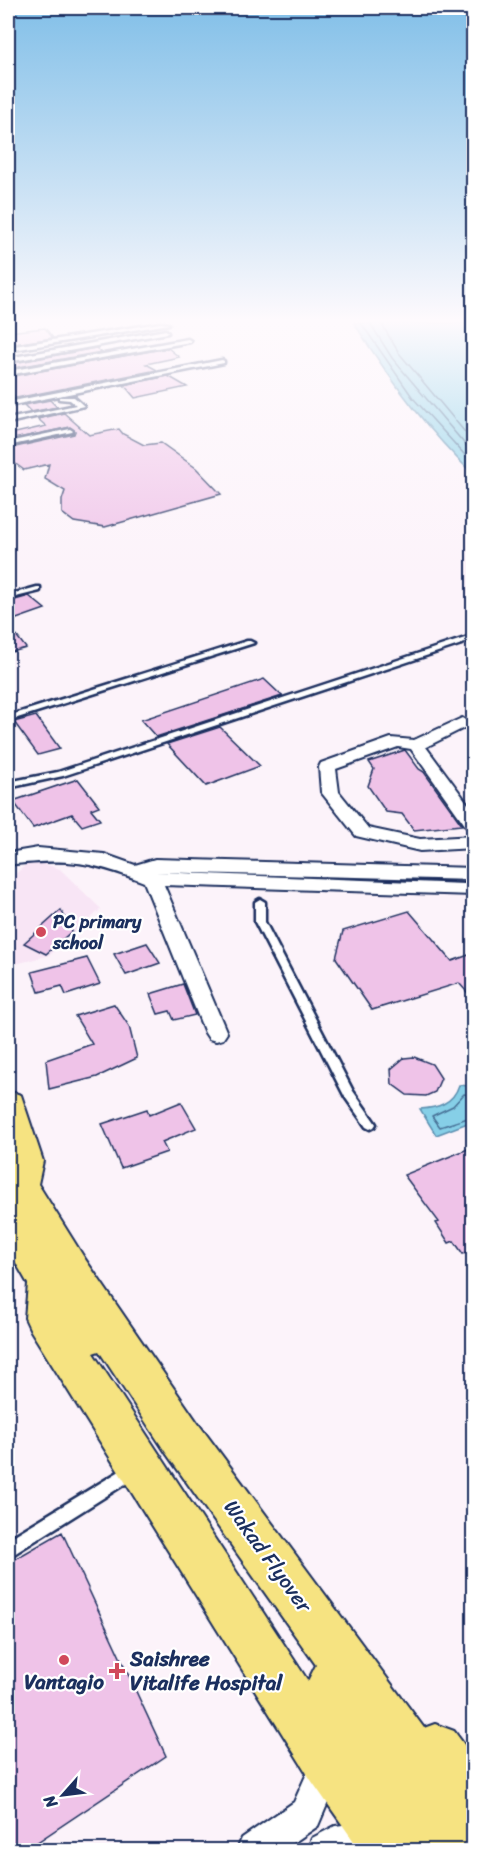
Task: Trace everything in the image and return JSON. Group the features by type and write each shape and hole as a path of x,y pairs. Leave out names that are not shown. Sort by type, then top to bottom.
{"main road":[{"path":"8,1105 24,1161 13,1200"},
{"name":"Wakad Flyover","path":"13,1200 57,1275 452,1851"},
{"path":"387,1844 330,1761 46,1318 57,1275 97,1286 474,1803"},
{"name":"Wakad Flyover","path":"88,1319 204,1468 474,1842"}],"street":[{"path":"462,723 416,745 397,742 331,764 327,768 330,792 354,825 362,832 420,845 474,842"},
{"path":"416,745 474,825"},
{"path":"8,859 38,854 79,856 104,860 144,874 258,885 468,890 474,887"},
{"path":"258,885 474,873"},
{"path":"144,874 216,1033"},
{"path":"254,1851 306,1814 330,1761"},
{"path":"324,1851 335,1843 387,1844"}],"lane":[{"path":"8,421 63,410"},
{"path":"8,444 70,431"},
{"path":"8,597 38,589"},
{"path":"8,785 71,771 474,637"},
{"path":"8,719 250,643"},
{"path":"258,885 260,922 349,1094 370,1124"},
{"path":"8,1151 13,1200"},
{"path":"8,1548 141,1466"}],"shaded area":[{"name":"PC primary school","path":"32,860 60,869 101,909 50,955 8,966 8,880"}],"water":[{"path":"415,410 473,410 473,474 456,457"},
{"path":"459,1085 469,1086 473,1094 473,1121 436,1135 420,1109 432,1108 449,1101"}],"building":[{"path":"64,413 89,435 119,429 123,434 144,445 161,443 196,468 221,494 105,527 74,522 62,513 65,491 45,479 49,464 24,470 9,459 11,448 74,434 75,431 70,427 14,439 15,433 46,426 38,419"},
{"path":"29,596 45,609 8,622 8,602"},
{"path":"8,625 26,648 8,653"},
{"path":"264,679 282,696 156,737 141,720"},
{"path":"36,716 60,749 38,755 14,722"},
{"path":"220,727 260,766 206,786 167,744"},
{"path":"405,750 419,769 424,772 462,825 414,830 402,814 386,812 368,786 374,769 369,762"},
{"path":"78,779 99,806 91,809 100,820 82,826 72,814 33,828 13,801"},
{"path":"61,910 72,931 46,954 24,943"},
{"path":"409,911 452,961 474,953 474,1000 459,983 372,1010 336,958 343,931"},
{"path":"147,943 160,963 126,975 114,954"},
{"path":"87,958 100,984 66,995 62,986 39,992 32,972"},
{"path":"183,984 195,1015 174,1020 170,1011 158,1014 150,994"},
{"path":"114,1004 129,1026 137,1058 97,1077 49,1089 46,1060 92,1044 75,1016"},
{"path":"414,1057 432,1064 441,1078 435,1092 426,1096 407,1095 392,1084 391,1069 404,1058"},
{"path":"181,1102 196,1128 162,1142 167,1152 121,1168 102,1124 147,1109 149,1115"},
{"path":"468,1149 474,1156 474,1250 463,1254 454,1241 449,1243 436,1223 439,1222 404,1175"},
{"name":"Vantagio","path":"62,1532 166,1756 24,1851 8,1851 8,1563"}],"place":[{"name":"PC primary school","path":"41,932"},
{"name":"Vantagio","path":"64,1660"},
{"name":"Saishree Vitalife Hospital","path":"117,1671"}]}
